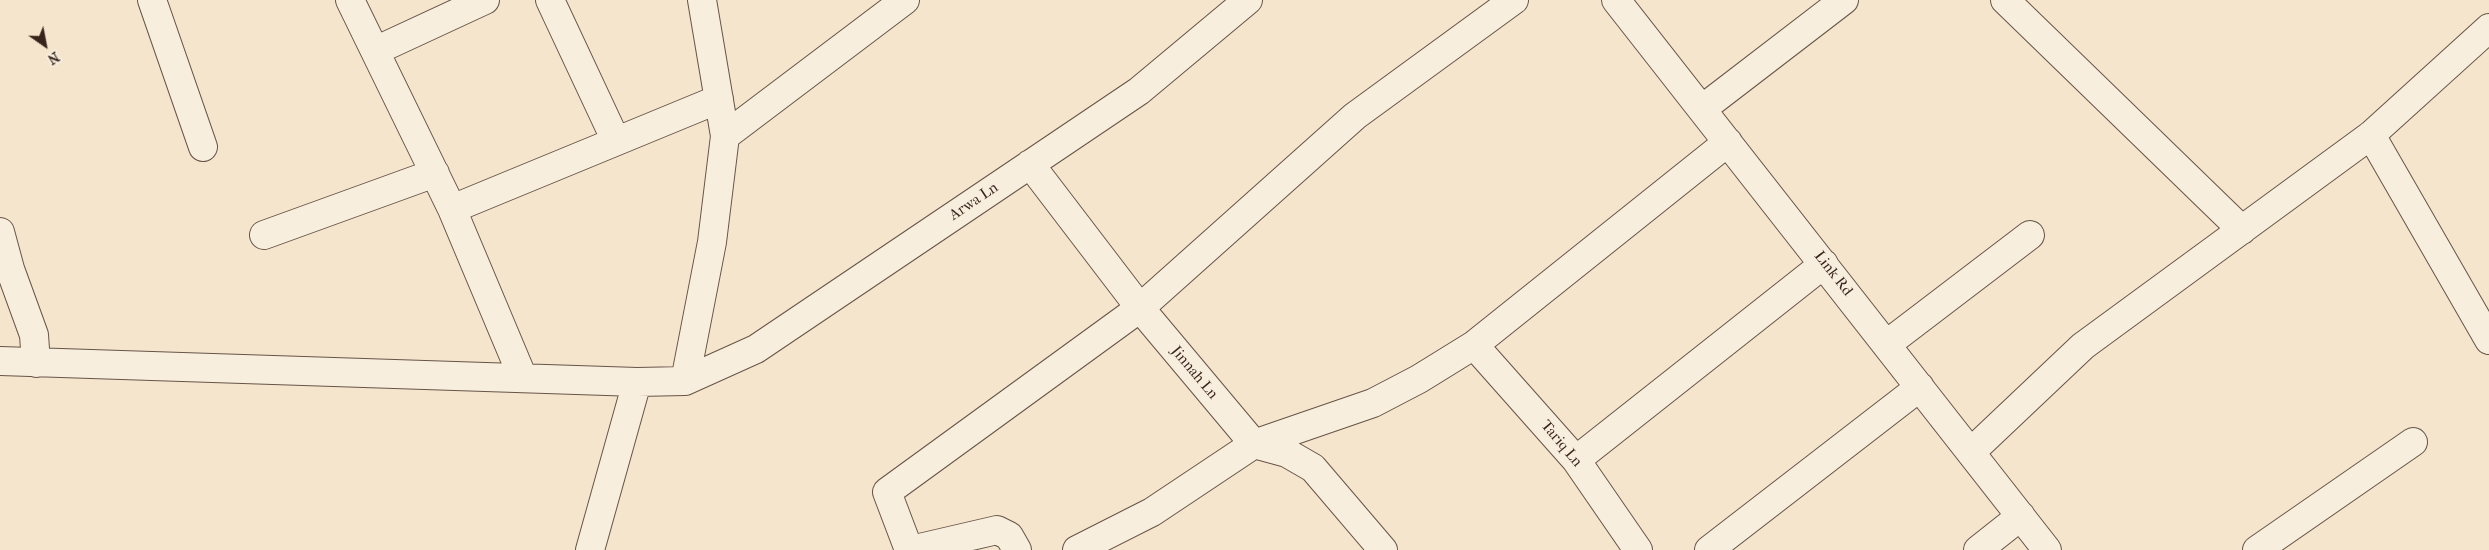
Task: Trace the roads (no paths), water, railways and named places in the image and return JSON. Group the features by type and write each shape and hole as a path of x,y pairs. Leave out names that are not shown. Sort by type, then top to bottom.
{"street":[{"path":"152,0 203,147"},
{"path":"350,0 452,209 523,378"},
{"path":"375,51 485,0"},
{"path":"550,0 616,141"},
{"path":"0,361 637,382 685,381 712,242 725,136 702,0"},
{"path":"725,136 905,0"},
{"name":"Arwa Ln","path":"685,381 756,350 1139,91 1248,0"},
{"path":"1017,550 1009,536 998,530 910,550 887,492 1140,308 1355,116 1514,0"},
{"name":"Link Rd","path":"1616,0 2047,550"},
{"path":"1702,109 1844,0"},
{"path":"2005,0 2242,230"},
{"path":"1971,452 2083,346 2371,135 2489,28"},
{"path":"452,209 719,99"},
{"path":"2371,135 2489,340"},
{"path":"1078,550 1152,512 1254,444 1372,403 1419,379 1474,345 1728,142"},
{"name":"Jinnah Ln","path":"1030,164 1140,308 1254,444"},
{"path":"264,235 435,173"},
{"path":"0,232 10,269 34,335 36,362"},
{"path":"1887,344 2030,235"},
{"path":"1576,460 1824,264"},
{"name":"Tariq Ln","path":"1474,345 1576,460 1638,550"},
{"path":"590,550 637,382"},
{"path":"1709,550 1920,387"},
{"path":"2257,550 2413,442"},
{"path":"1254,444 1287,453 1313,468 1383,550"},
{"path":"1978,550 2021,516"}]}
